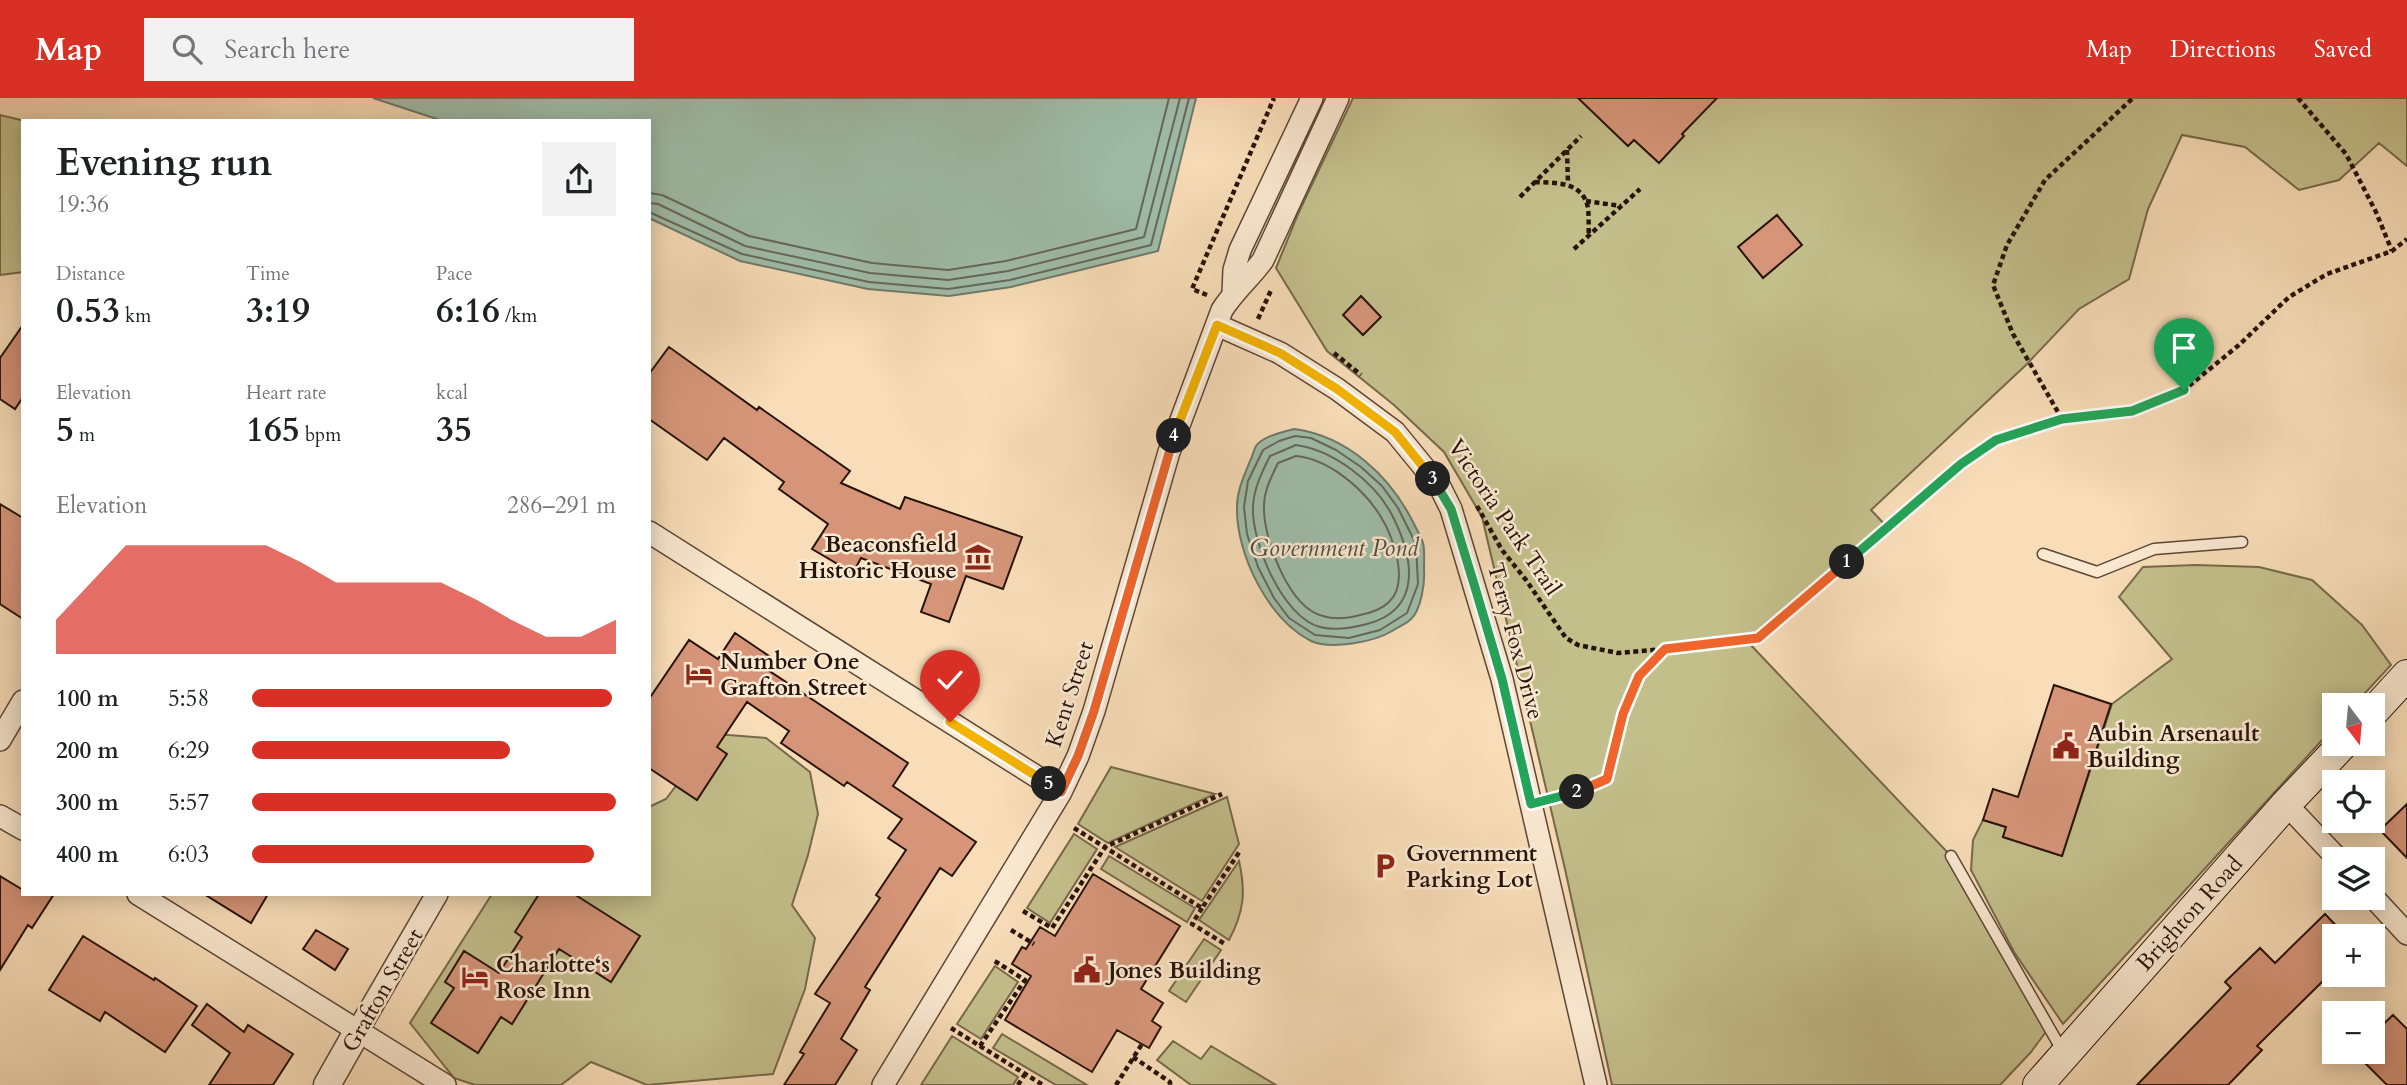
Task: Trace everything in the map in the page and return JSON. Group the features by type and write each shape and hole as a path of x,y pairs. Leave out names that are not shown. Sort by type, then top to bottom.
{"main road":[{"path":"2385,699 2407,675"},
{"name":"Brighton Road","path":"2038,1085 2332,756"}],"street":[{"path":"1233,293 1234,270 1240,250 1312,98"},
{"path":"1233,293 1251,278 1263,260 1338,98"},
{"name":"Kent Street","path":"883,1085 1061,792 1078,756 1094,711 1169,452 1217,325 1233,293"},
{"name":"Terry Fox Drive","path":"1217,325 1280,353 1337,389 1395,432 1440,487 1451,509 1502,679 1595,1085"},
{"path":"651,537 1061,792"},
{"path":"0,740 21,704"},
{"path":"2286,804 2327,847"},
{"path":"0,816 21,828"},
{"path":"141,896 445,1085"},
{"name":"Grafton Street","path":"327,1085 436,896"},
{"path":"2385,910 2407,934"}],"lane":[{"path":"2043,554 2097,572 2154,549 2242,542"},
{"path":"1951,856 2064,1054"}],"path":[{"path":"1192,289 1275,98"},
{"path":"2062,419 2012,334 1993,285 2007,245 2045,180 2133,98"},
{"path":"2298,98 2346,153 2392,251"},
{"path":"1520,197 1581,136"},
{"path":"1567,150 1568,184"},
{"path":"1535,182 1568,184 1586,201 1622,206"},
{"path":"1574,249 1640,189"},
{"path":"1586,201 1589,236"},
{"name":"Victoria Park Trail","path":"1471,496 1502,550 1527,580 1566,638 1588,648 1618,653 1758,638 1961,464 1996,440 2062,419 2132,411 2184,390 2239,345 2289,297 2327,274 2392,251 2407,239"},
{"path":"1334,353 1364,377"},
{"path":"1531,804 1583,791 1607,779 1623,714 1639,676 1665,649"},
{"path":"1023,911 1052,928 1105,848 1222,794"},
{"path":"1074,828 1202,908"},
{"path":"1225,944 1192,924 1240,851"},
{"path":"1012,930 1034,944"},
{"path":"980,1046 1025,980 993,960"},
{"path":"951,1028 1043,1085"},
{"path":"1116,1085 1142,1044"},
{"path":"1133,1057 1170,1082 1170,1085"},
{"path":"1018,1085 1025,1074"}],"shaded area":[{"path":"1353,98 2407,98 2407,166 2379,143 2339,180 2299,190 2245,147 2182,135 2148,209 2129,279 2079,309 2026,365 1871,510 1889,529 1748,642 1951,856 2048,1029 2000,1085 1612,1085 1565,869 1482,517 1444,452 1394,405 1327,351 1276,268 1298,214"},
{"path":"0,115 21,120 21,272 0,275"},
{"path":"2143,567 2259,567 2312,580 2362,625 2391,665 2365,693 2322,693 2322,740 2063,1024 2014,952 1971,870 1973,840 1983,820 2006,827 2003,837 2062,856 2112,704 2172,659 2119,597"},
{"path":"715,734 766,738 810,772 818,814 792,905 815,938 805,989 773,1074 647,1085 591,1062 561,1085 475,1085 454,1078 410,1023 491,896 651,896 651,806 666,799"},
{"path":"1111,767 1215,794 1108,843 1078,824"},
{"path":"1227,797 1239,844 1202,901 1115,847"},
{"path":"1074,834 1097,849 1050,923 1027,908"},
{"path":"1109,856 1195,908 1187,922 1101,869"},
{"path":"1239,861 1243,882 1242,902 1229,940 1199,920"},
{"path":"1204,939 1221,950 1186,1002 1169,991"},
{"path":"995,966 1018,982 981,1039 957,1024"},
{"path":"1002,1034 1087,1085 1056,1085 993,1048"},
{"path":"952,1036 1018,1077 1013,1085 921,1085"},
{"path":"1173,1041 1201,1059 1211,1046 1276,1085 1191,1085 1157,1060"}],"water":[{"path":"373,98 1196,98 1158,251 1011,287 949,296 868,289 740,261 651,219 651,119 437,119"},
{"name":"Government Pond","path":"1294,429 1332,440 1366,461 1393,490 1421,538 1424,549 1422,596 1409,621 1384,635 1341,645 1311,641 1295,631 1268,601 1249,564 1238,525 1237,501 1241,483 1259,443"}],"building":[{"path":"1578,98 1717,98 1682,134 1684,136 1659,163 1634,140 1628,146"},
{"path":"1777,215 1802,245 1763,278 1738,247"},
{"path":"1361,296 1381,317 1363,335 1343,315"},
{"path":"21,328 21,400 15,409 0,399 0,358"},
{"path":"669,347 757,410 759,407 850,471 841,483 900,509 905,497 1022,537 1003,589 966,576 949,622 921,612 931,584 861,558 853,573 812,549 828,524 779,489 784,482 724,438 707,460 651,420 651,371"},
{"path":"0,504 21,517 21,618 0,604"},
{"path":"735,633 769,656 762,666 908,763 893,786 976,842 952,876 940,868 865,987 870,990 841,1039 857,1050 835,1085 784,1085 804,1054 800,1052 830,1003 815,994 880,898 876,895 906,850 888,838 902,819 847,782 844,786 781,743 789,731 747,702 717,747 727,754 697,800 651,769 651,696 689,640 718,659"},
{"name":"Aubin Arsenault Building","path":"2054,685 2111,704 2062,856 2003,837 2006,827 1983,820 1993,789 2018,797"},
{"path":"2407,804 2407,858 2383,833 2385,825"},
{"name":"Jones Building","path":"1093,874 1180,926 1141,989 1163,1003 1152,1021 1161,1027 1149,1048 1117,1030 1092,1072 1005,1020 1031,976 1012,964 1022,947 1026,949 1040,927 1055,936"},
{"path":"0,876 21,889 21,896 53,896 32,928 28,925 0,970"},
{"path":"207,896 267,896 251,923"},
{"path":"538,896 577,896 640,936 611,982 559,949 512,1024 501,1017 478,1053 431,1023 454,988 445,982 464,951 499,973 522,937 515,932"},
{"path":"2325,914 2335,924 2322,924 2322,982 2257,1046 2262,1050 2228,1085 2137,1085 2231,988 2225,982 2260,948 2275,963"},
{"path":"316,930 348,949 335,970 303,949"},
{"path":"83,936 197,1006 165,1052 105,1012 100,1021 49,990"},
{"path":"207,1004 244,1032 248,1025 293,1054 273,1085 209,1085 230,1053 192,1025"},
{"path":"2393,1015 2407,1029 2407,1085 2387,1085 2366,1064 2385,1064 2385,1023"}],"place":[{"name":"Beaconsfield Historic House","path":"978,557"},
{"name":"Number One Grafton Street","path":"699,674"},
{"name":"Aubin Arsenault Building","path":"2066,746"},
{"name":"Government Parking Lot","path":"1385,866"},
{"name":"Jones Building","path":"1087,970"},
{"name":"Charlotte‘s Rose Inn","path":"475,977"}],"route":[{"path":"950,722 1061,792 1078,756 1094,711 1169,452 1217,325 1280,353 1337,389 1395,432 1440,487 1451,509 1502,679 1531,804 1583,791 1607,779 1623,714 1639,676 1665,649 1758,638 1961,464 1996,440 2062,419 2132,411 2184,390"}]}
